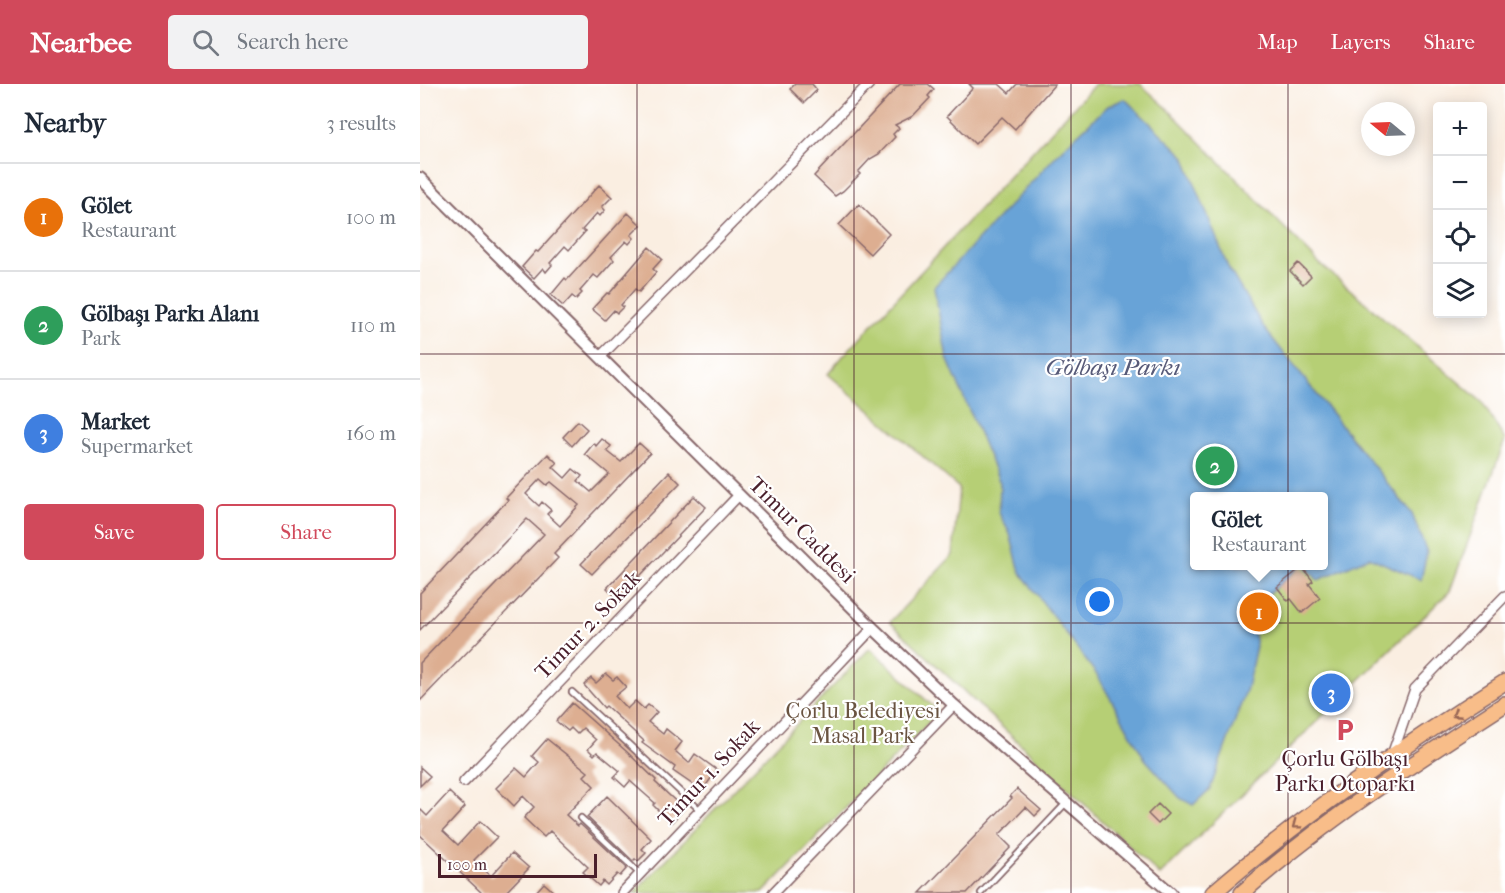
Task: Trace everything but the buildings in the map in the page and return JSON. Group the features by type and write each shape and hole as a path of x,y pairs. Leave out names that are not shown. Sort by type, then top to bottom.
{"highway":[{"path":"1213,893 1290,829 1392,754 1505,682"},
{"path":"1242,893 1299,846 1405,769 1505,704"}],"street":[{"path":"600,357 869,84"},
{"name":"Timur Caddesi","path":"420,178 873,628 954,705 1172,893"},
{"name":"Timur 2. Sokak","path":"464,782 739,495"},
{"path":"1392,754 1415,689 1505,596"},
{"name":"Timur 1. Sokak","path":"622,893 873,628"},
{"path":"772,893 954,705"}],"lane":[{"path":"572,692 700,810"},
{"path":"981,893 1067,802"},
{"path":"580,818 640,874"}],"green space":[{"path":"1095,84 1140,84 1166,107 1319,263 1482,402 1505,440 1450,591 1160,875 890,622 953,555 959,488 828,374"},
{"name":"Çorlu Belediyesi Masal Park","path":"870,648 939,712 763,893 634,893"}],"water":[{"name":"Gölbaşı Parkı","path":"1125,99 1184,156 1228,267 1264,328 1412,514 1427,552 1421,580 1369,557 1318,580 1309,570 1328,570 1328,492 1190,492 1190,570 1296,570 1250,610 1256,646 1247,688 1210,789 1193,805 1180,798 1145,759 1097,675 1020,572 1010,534 999,513 1000,483 947,358 934,287 1064,147 1108,106"}],"place":[{"name":"Gölbaşı Parkı Alanı","path":"1215,466"},
{"name":"Gölet","path":"1259,612"},
{"name":"Market","path":"1331,693"},
{"name":"Çorlu Gölbaşı Parkı Otoparkı","path":"1345,730"}]}
